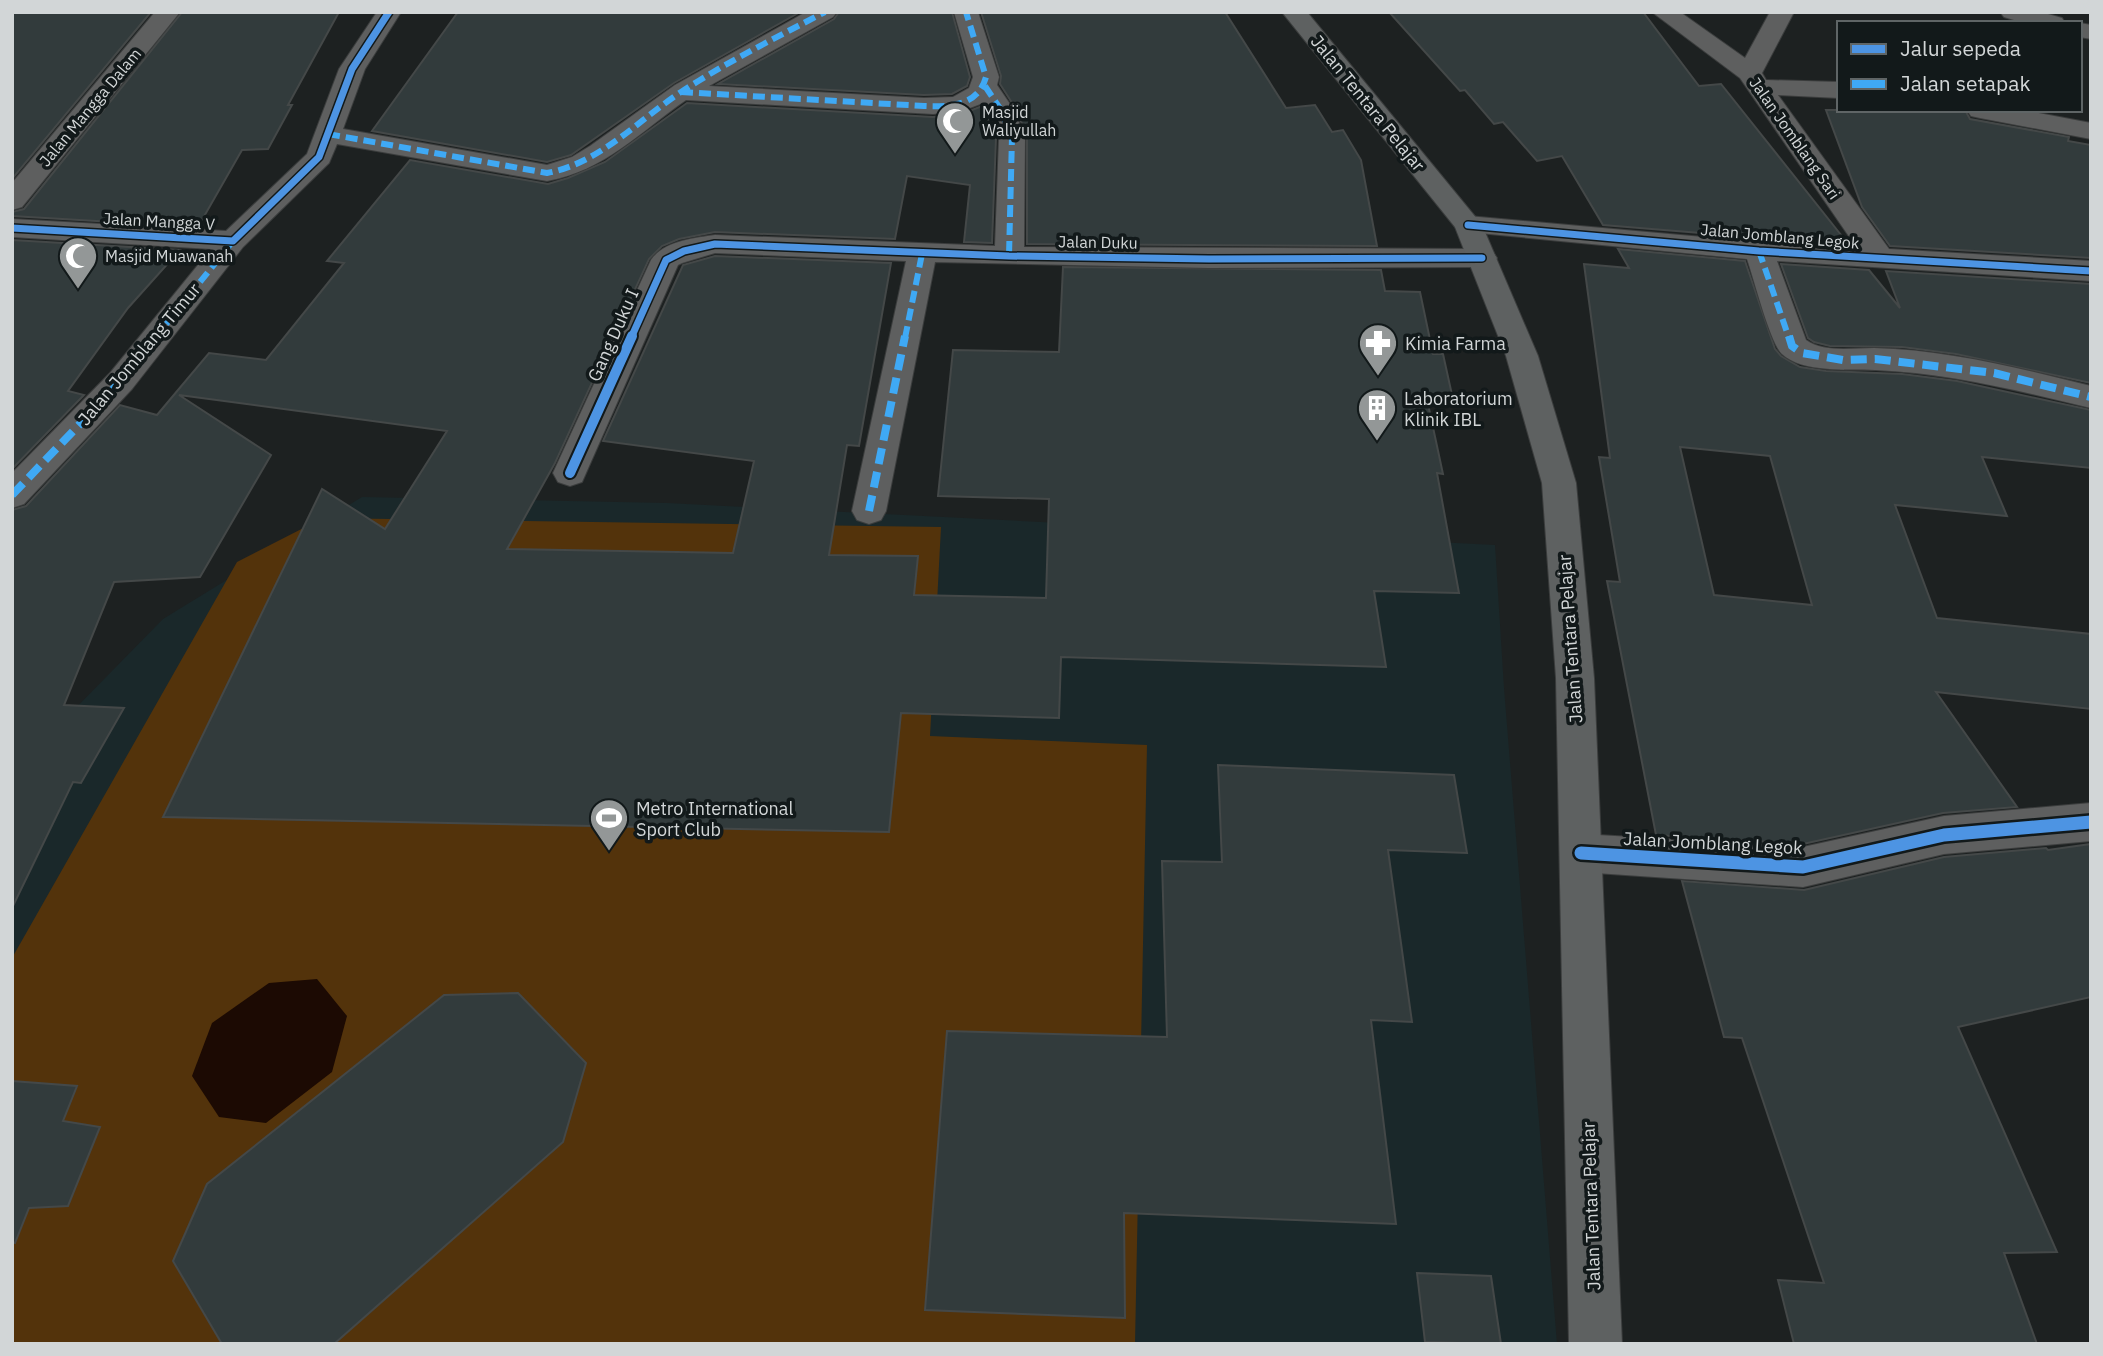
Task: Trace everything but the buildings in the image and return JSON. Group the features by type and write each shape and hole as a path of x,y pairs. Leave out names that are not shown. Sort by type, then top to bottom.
{"main road":[{"name":"Jalan Tentara Pelajar","path":"1294,12 1475,241 1522,356 1559,483 1575,678 1596,1344"}],"street":[{"name":"Jalan Mangga Dalam","path":"12,201 168,12"},
{"name":"Jalan Mangga V","path":"12,228 233,241 319,157 352,69 388,12"},
{"path":"328,134 547,173 570,169 583,163 681,92 825,12"},
{"path":"681,92 936,107 969,100 981,93 986,77 966,12"},
{"path":"1664,12 1755,80 1837,90"},
{"name":"Jalan Jomblang Sari","path":"1782,12 1755,80 1881,260"},
{"path":"2012,12 2046,21"},
{"path":"985,86 1001,110 1012,137 1009,256"},
{"path":"1991,112 2091,131"},
{"name":"Jalan Jomblang Timur","path":"12,495 121,381 233,241"},
{"name":"Jalan Jomblang Legok","path":"1475,241 1759,251 2091,271"},
{"name":"Jalan Duku","path":"715,244 922,254 1209,259 1475,241"},
{"name":"Gang Duku I","path":"570,473 666,260 678,252 715,244"},
{"name":"Jalan Jomblang Legok","path":"1759,251 1792,346 1798,352 1843,359 1875,359 1994,373 2091,397"},
{"path":"869,511 922,254"},
{"name":"Jalan Jomblang Legok","path":"1581,853 1803,867 1944,835 2091,822"}],"shaded area":[{"name":"Metro International Sport Club","path":"362,497 667,503 1495,545 1557,1344 12,1344 12,773 163,619"},
{"name":"Metro International Sport Club","path":"323,518 941,527 930,736 1147,745 1135,1344 12,1344 12,958 237,562"},
{"path":"317,979 347,1016 332,1072 266,1123 219,1117 192,1076 212,1023 269,983"}],"marked path":[{"path":"328,134 547,173 564,170 599,152 684,90 825,12"},
{"path":"681,92 924,106 962,103 978,94 986,77 966,12"},
{"path":"985,86 1001,110 1012,137 1009,256"},
{"path":"12,495 121,381 233,241"},
{"path":"1759,251 1792,346 1802,353 1843,360 1875,359 1994,373 2091,397"},
{"path":"869,511 922,254"}],"cycle path":[{"path":"12,228 233,241 319,157 352,69 389,12"},
{"path":"1468,225 1759,251 2091,271"},
{"path":"570,473 666,260 695,247 715,244 1009,256 1209,259 1482,258"},
{"path":"1581,853 1803,867 1944,835 2091,822"}],"place":[{"name":"Masjid Waliyullah","path":"955,155"},
{"name":"Masjid Muawanah","path":"78,290"},
{"name":"Kimia Farma","path":"1378,377"},
{"name":"Laboratorium Klinik IBL","path":"1377,442"},
{"name":"Metro International Sport Club","path":"609,852"}]}
